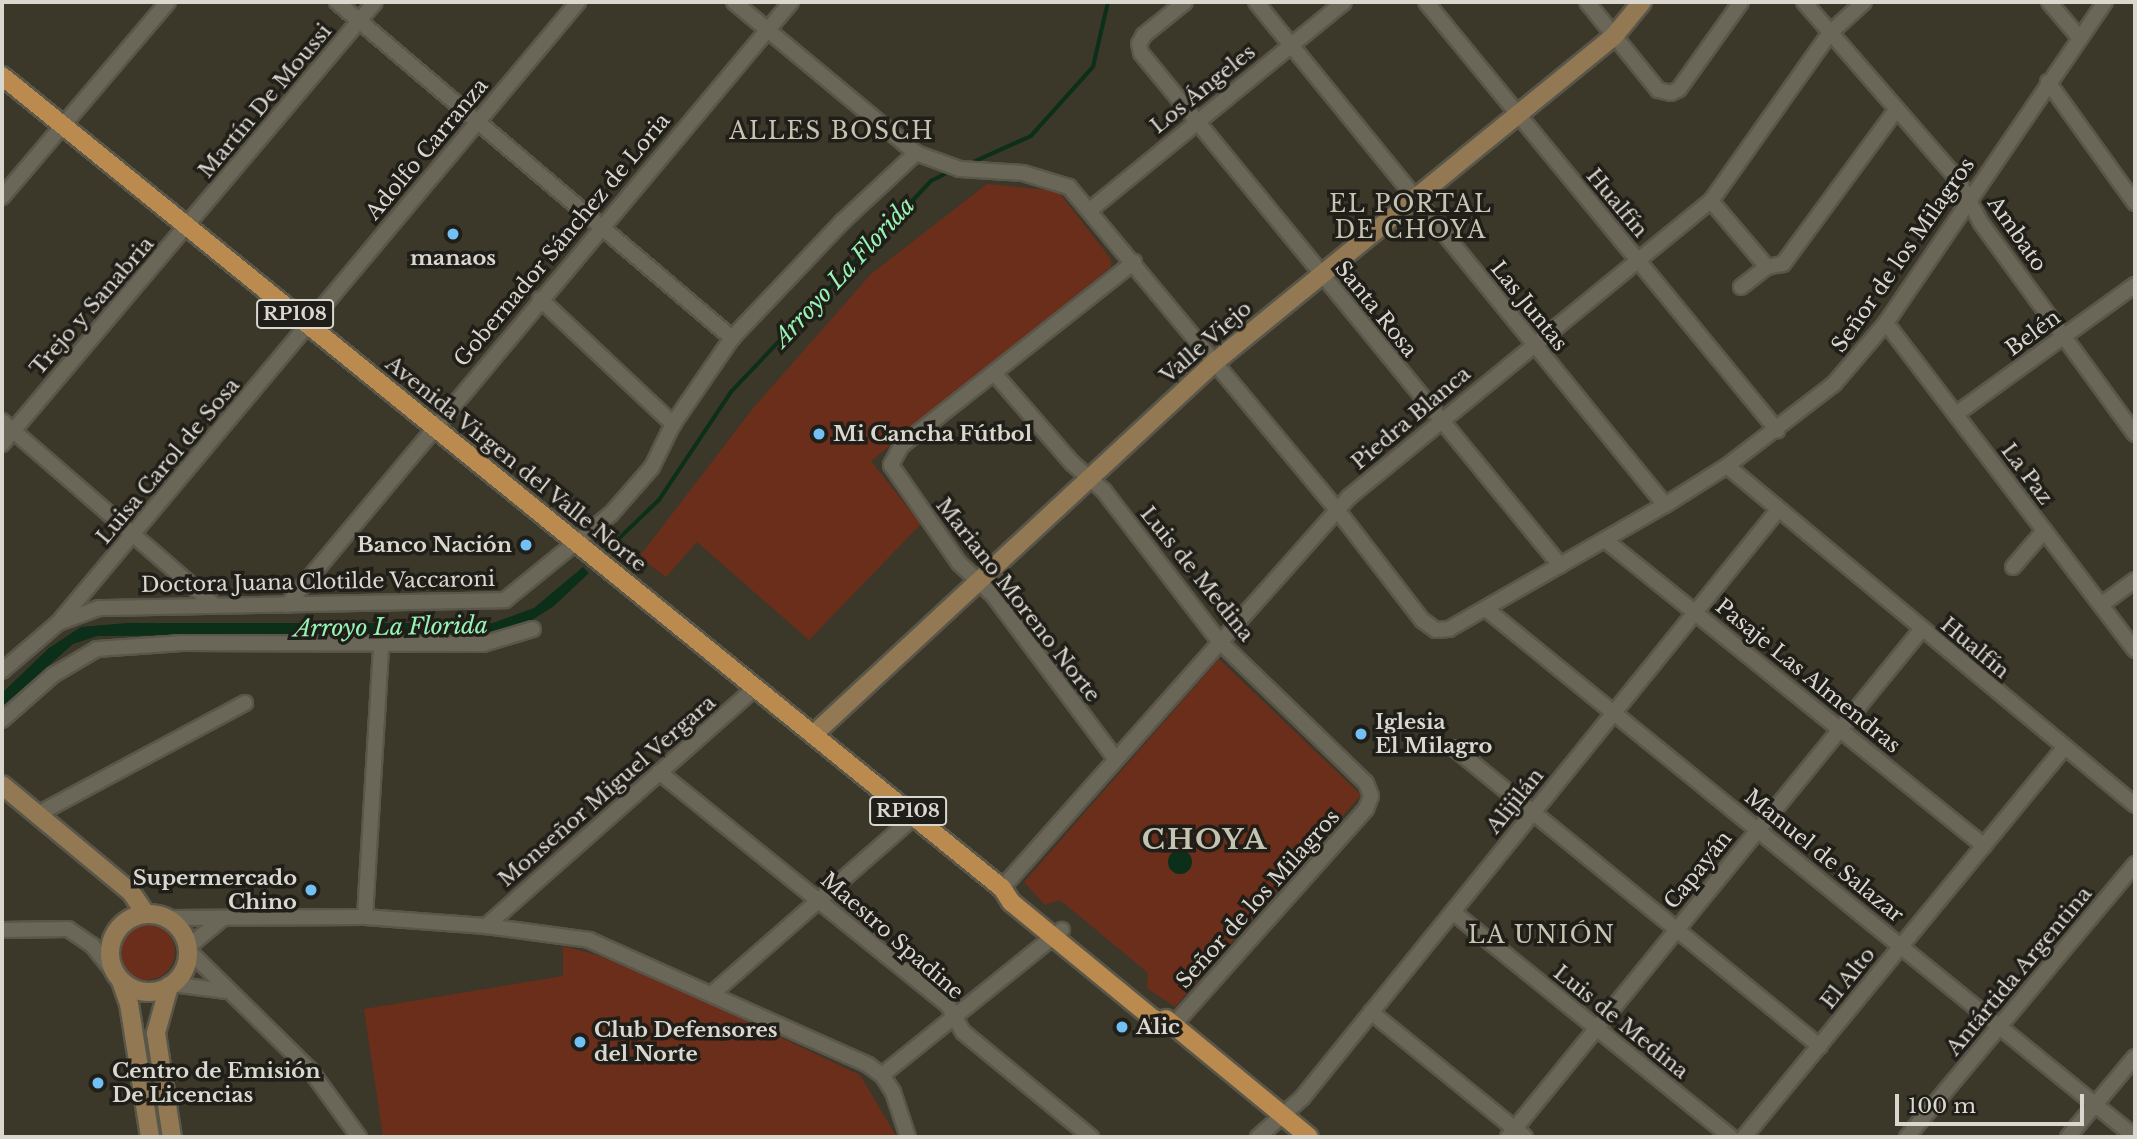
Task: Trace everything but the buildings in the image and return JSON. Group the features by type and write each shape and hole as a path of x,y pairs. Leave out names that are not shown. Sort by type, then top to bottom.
{"main road":[{"name":"Avenida Virgen del Valle Norte","path":"2,76 814,734 1002,888 1011,902 1058,933 1152,1018 1172,1027 1309,1137"}],"street":[{"path":"2,197 168,2"},
{"path":"337,2 732,338"},
{"name":"Martín De Moussi","path":"187,228 375,2"},
{"name":"Adolfo Carranza","path":"309,325 578,2"},
{"path":"734,2 916,153 960,169 1058,180 1090,210 1134,262 1338,511"},
{"name":"Gobernador Sánchez de Loria","path":"287,605 432,425 791,2"},
{"name":"Santa Rosa","path":"1185,2 1139,44 1141,53 1560,565"},
{"name":"Las Juntas","path":"1256,2 1665,505"},
{"name":"Los Ángeles","path":"1090,210 1344,2"},
{"name":"Hualfín","path":"1426,2 1777,430"},
{"path":"1587,2 1658,90 1671,93 1679,89 1741,2"},
{"name":"Valle Viejo","path":"814,734 1216,361 1614,36 1642,2"},
{"name":"Ambato","path":"1804,2 1958,180 1968,201 2135,434"},
{"name":"Piedra Blanca","path":"1002,888 1219,641 1338,511 1440,421 1711,201 1830,33 1864,2"},
{"path":"2049,2 2078,36"},
{"name":"Señor de los Milagros","path":"1338,511 1422,620 1436,630 1449,629 1665,505 1727,466 1834,384 1886,323 2078,36 2105,2"},
{"path":"2048,82 2135,203"},
{"path":"1741,287 1767,267 1783,264 1897,108"},
{"name":"Doctora Juana Clotilde Vaccaroni","path":"2,671 58,623 99,608 505,600 584,548 652,467 673,424 732,338 843,220 916,153"},
{"path":"1711,201 1767,267"},
{"name":"Trejo y Sanabria","path":"2,444 7,426 187,228"},
{"path":"994,373 1134,262"},
{"name":"Belén","path":"1956,414 2135,285"},
{"path":"540,299 673,424"},
{"name":"La Paz","path":"1886,323 2135,650"},
{"name":"Luisa Carol de Sosa","path":"58,623 135,535 309,325"},
{"name":"Mariano Moreno Norte","path":"994,373 901,446 891,465 959,563 978,580 1115,758"},
{"name":"Luis de Medina","path":"994,373 1090,478 1219,641 1366,783 1371,796"},
{"path":"7,426 213,604"},
{"name":"Hualfín","path":"1727,466 1921,630 2135,805"},
{"name":"Alijilán","path":"1258,1137 1302,1098 1779,510"},
{"path":"2013,568 2044,531"},
{"name":"Pasaje Las Almendras","path":"1605,540 1984,846"},
{"path":"2101,605 2135,580"},
{"name":"Manuel de Salazar","path":"1486,608 2135,1137"},
{"path":"2,720 53,675 97,649 182,643 483,644 533,629"},
{"name":"Capayán","path":"1516,1135 1595,1029 1921,630"},
{"path":"365,917 381,644"},
{"name":"Monseñor Miguel Vergara","path":"486,926 756,687"},
{"path":"38,814 245,703"},
{"path":"1454,748 1820,1046"},
{"name":"El Alto","path":"1744,1137 2064,748"},
{"name":"Maestro Spadine","path":"659,772 948,1005 963,1032 1091,1137"},
{"path":"2,785 131,892 145,914"},
{"name":"Señor de los Milagros","path":"1172,1027 1366,809 1371,796"},
{"path":"714,992 914,817"},
{"name":"Antártida Argentina","path":"1907,1137 2135,864"},
{"name":"Luis de Medina","path":"1453,912 1731,1137"},
{"path":"146,1137 130,1004 118,976 111,940 124,922 145,914 167,918 365,917 486,926 589,940 714,992 882,1074 908,1137"},
{"path":"172,1137 156,1033 170,985 184,969 188,948 224,917"},
{"path":"167,918 181,929 188,948 229,993 311,1071 359,1137"},
{"path":"2,930 68,929 92,944 118,976 144,992 170,985 205,985 229,993"},
{"path":"882,1074 1058,933"},
{"path":"1371,1012 1516,1135"},
{"path":"2068,1137 2135,1057"}],"shaded area":[{"name":"Mi Cancha Fútbol","path":"987,184 1058,191 1111,259 1111,267 871,461 921,524 809,640 697,542 666,577 639,557 754,407 871,274"},
{"path":"1219,659 1361,795 1175,1007 1147,988 1148,973 1060,900 1045,905 1024,882"},
{"path":"147,924 158,926 167,932 173,941 173,963 167,972 158,978 147,980 136,978 127,972 121,963 119,952 121,941 127,932 136,926"},
{"name":"Club Defensores del Norte","path":"563,946 597,955 675,987 860,1075 897,1137 383,1137 364,1009 563,976"}],"water":[{"path":"583,567 589,573 554,606 524,625 495,633 97,636 73,644 2,707 2,693 49,648 81,627 127,623 493,623 534,608"},
{"path":"1180,850 1189,853 1192,862 1189,871 1180,874 1171,871 1168,862 1171,853"}],"waterway":[{"name":"Arroyo La Florida","path":"971,163 1031,136 1093,67 1108,2"},
{"name":"Arroyo La Florida","path":"602,555 659,500 731,392 931,181 945,174"}],"place":[{"name":"manaos","path":"453,234"},
{"name":"Mi Cancha Fútbol","path":"819,434"},
{"name":"Banco Nación","path":"526,545"},
{"name":"Iglesia El Milagro","path":"1361,734"},
{"name":"Supermercado Chino","path":"311,890"},
{"name":"Alic","path":"1122,1027"},
{"name":"Club Defensores del Norte","path":"580,1042"},
{"name":"Centro de Emisión De Licencias","path":"98,1083"}],"district":[{"name":"ALLES BOSCH","path":"832,131"},
{"name":"EL PORTAL DE CHOYA","path":"1411,217"},
{"name":"CHOYA","path":"1205,840"},
{"name":"LA UNIÓN","path":"1542,935"}]}
